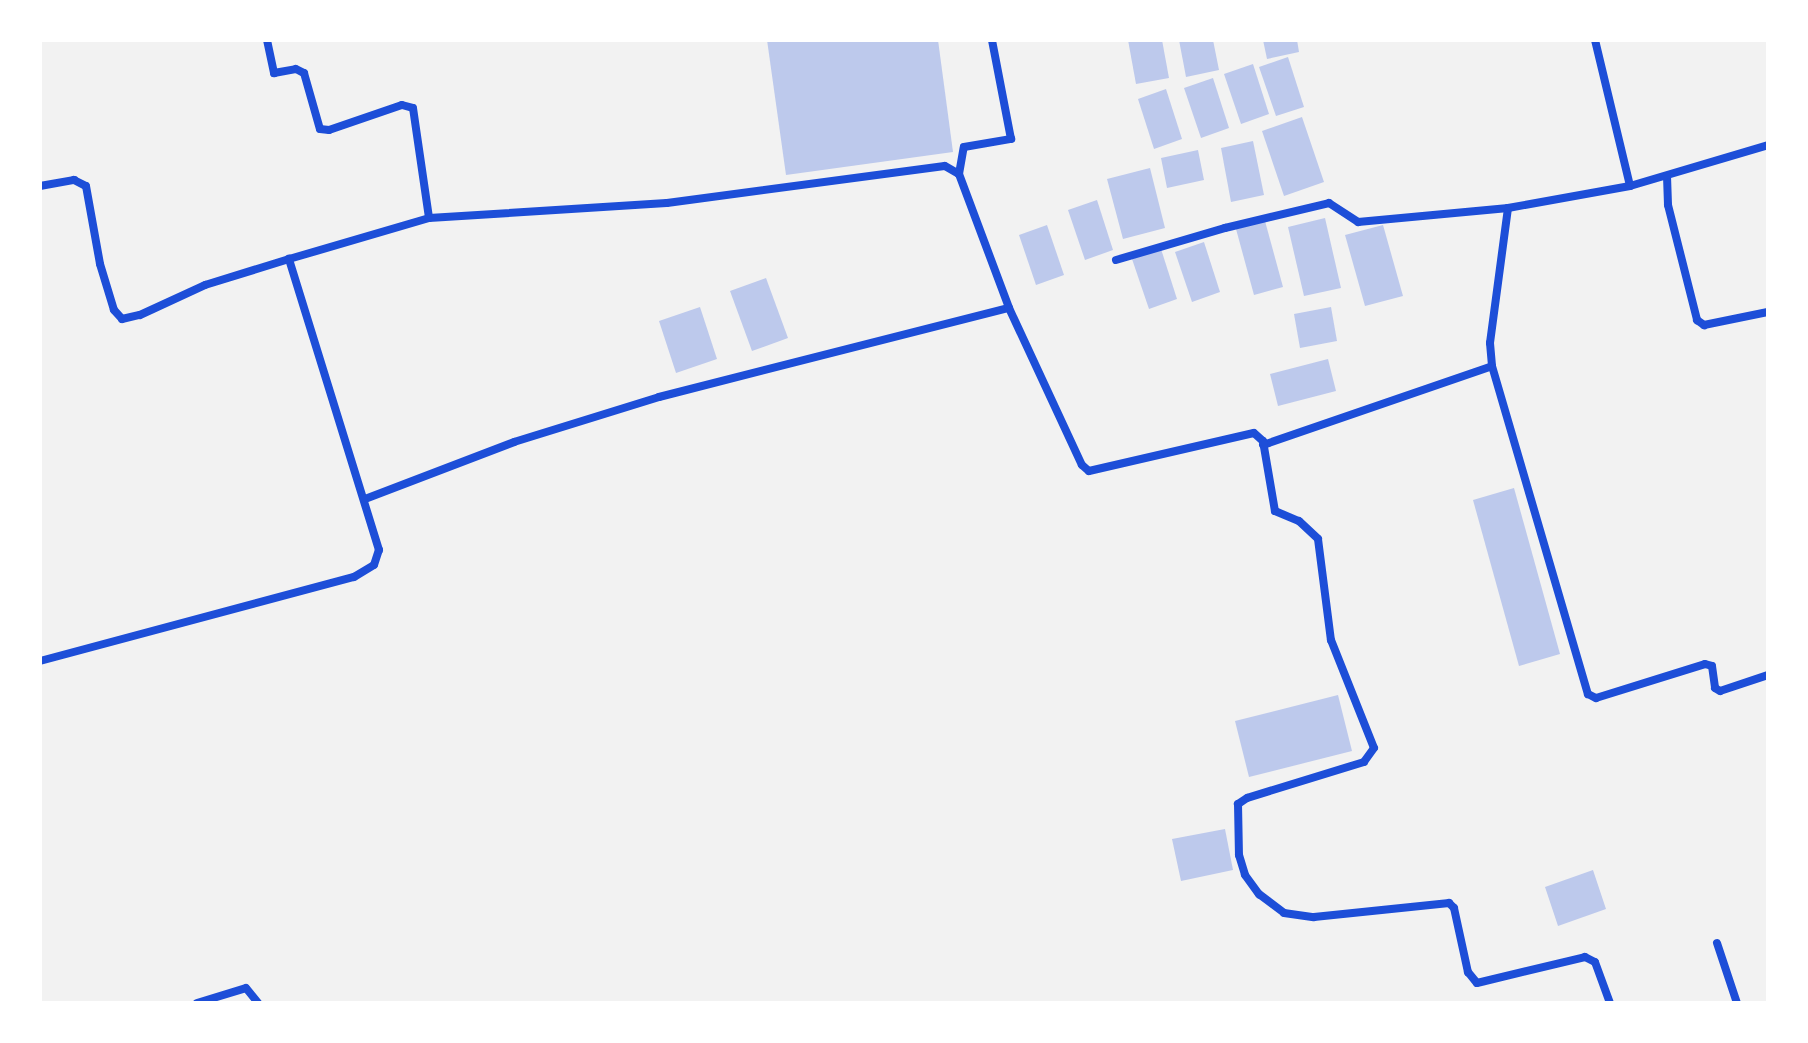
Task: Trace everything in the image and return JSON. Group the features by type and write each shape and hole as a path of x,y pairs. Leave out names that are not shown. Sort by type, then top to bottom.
{"street":[{"path":"267,40 274,73 296,69 304,73 320,129 329,130 402,105 413,108 429,218"},
{"path":"992,40 1011,139 964,147 959,174 1009,308 1082,465 1089,471 1247,433 1258,436 1263,445 1275,511 1308,526 1318,539 1331,640 1374,748 1364,762 1242,800 1237,808 1237,823 1239,855 1245,875 1268,903 1284,913 1314,917 1449,903 1454,908 1468,972 1477,983 1585,957 1595,962 1610,1003"},
{"path":"1595,40 1630,186"},
{"path":"1116,260 1225,228 1329,203 1358,222 1508,208 1630,186 1768,145"},
{"path":"40,186 74,180 86,186 100,264 114,310 122,319 140,315 205,285 429,218 667,203 945,166 959,174"},
{"path":"1667,176 1668,205 1697,320 1704,325 1768,312"},
{"path":"1508,208 1490,343 1492,366 1588,694 1596,698 1705,664 1712,666 1715,688 1720,691 1768,675"},
{"path":"40,661 126,641 366,571 374,565 379,550 365,499 289,259"},
{"path":"365,499 514,442 659,397 1009,308"},
{"path":"1263,445 1492,366"},
{"path":"1717,943 1737,1003"},
{"path":"197,1003 246,988 258,1003"}],"building":[{"path":"767,40 938,40 953,152 786,175"},
{"path":"1128,40 1162,40 1169,78 1136,84"},
{"path":"1179,40 1213,40 1219,70 1186,77"},
{"path":"1263,40 1297,40 1299,52 1267,59"},
{"path":"1288,57 1304,107 1276,116 1259,67"},
{"path":"1253,64 1269,114 1241,124 1224,74"},
{"path":"1213,78 1229,128 1201,138 1184,88"},
{"path":"1166,89 1182,139 1154,149 1138,99"},
{"path":"1302,117 1324,182 1284,196 1262,131"},
{"path":"1253,141 1264,195 1231,202 1221,148"},
{"path":"1198,150 1204,180 1167,188 1161,158"},
{"path":"1150,168 1165,228 1123,239 1107,179"},
{"path":"1097,200 1113,250 1085,260 1068,210"},
{"path":"1325,218 1341,288 1304,296 1288,227"},
{"path":"1265,221 1283,287 1254,295 1236,229"},
{"path":"1047,225 1064,275 1036,285 1019,235"},
{"path":"1383,225 1403,296 1365,306 1345,235"},
{"path":"1204,242 1220,292 1192,302 1175,252"},
{"path":"1161,249 1177,299 1149,309 1132,259"},
{"path":"766,278 788,338 752,351 730,291"},
{"path":"700,307 717,359 676,373 659,321"},
{"path":"1331,307 1337,341 1300,348 1294,314"},
{"path":"1328,359 1336,391 1278,406 1270,374"},
{"path":"1514,488 1560,654 1519,666 1473,500"},
{"path":"1338,695 1352,751 1249,777 1235,721"},
{"path":"1225,829 1233,870 1181,881 1172,839"},
{"path":"1593,870 1606,909 1558,926 1545,887"}]}
